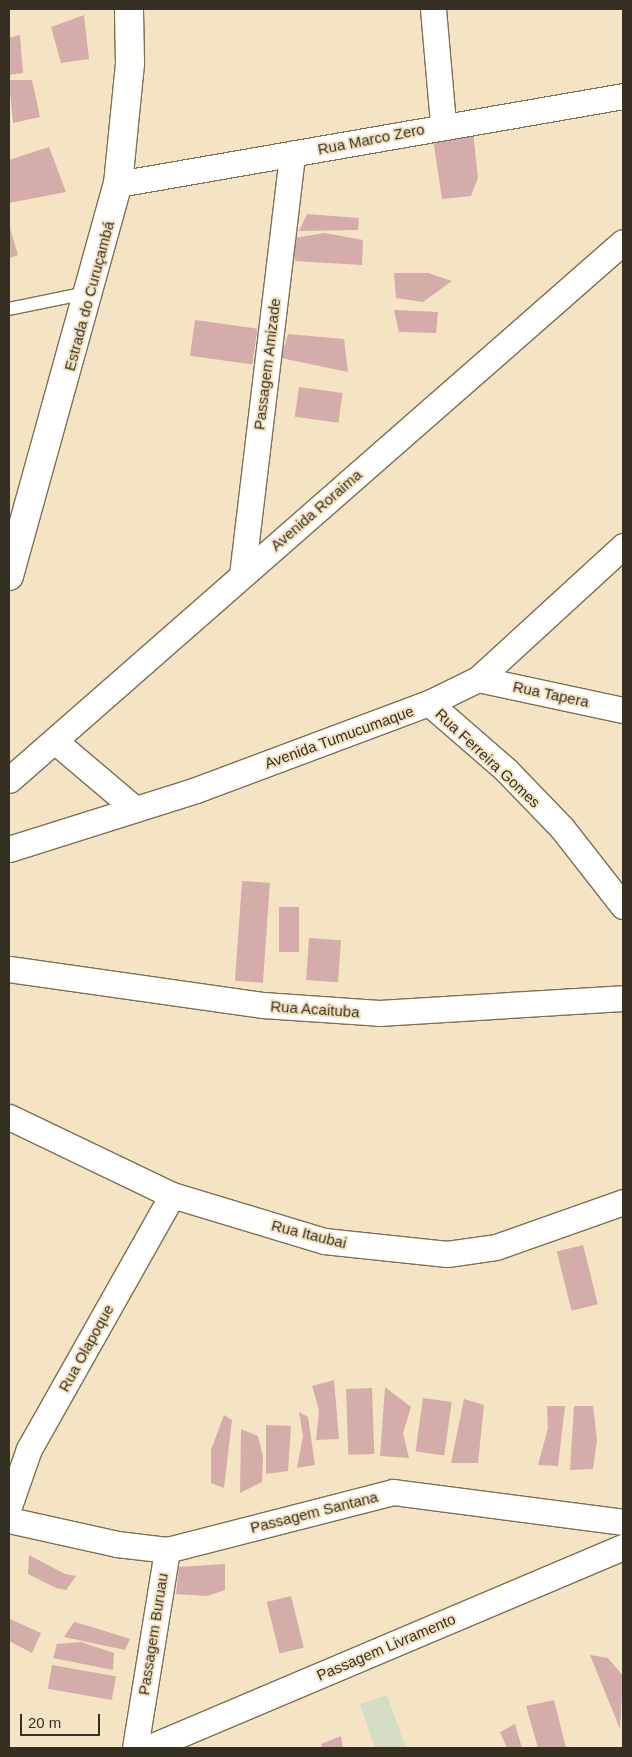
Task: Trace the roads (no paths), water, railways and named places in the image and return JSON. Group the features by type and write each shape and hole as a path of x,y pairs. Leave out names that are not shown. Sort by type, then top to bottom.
{"street":[{"name":"Estrada do Curuçambá","path":"9,576 12,541 70,370 88,293 118,184 130,63 129,9"},
{"path":"434,9 442,124"},
{"name":"Rua Marco Zero","path":"118,184 292,154 442,124 623,96"},
{"name":"Passagem Amizade","path":"242,575 292,154"},
{"name":"Avenida Roraima","path":"9,780 56,742 242,575 623,242"},
{"name":"Avenida Tumucumaque","path":"9,848 135,809 429,703 478,679 623,546"},
{"name":"Rua Tapera","path":"478,679 623,710"},
{"name":"Rua Ferreira Gomes","path":"429,703 506,770 562,828 623,906"},
{"path":"56,742 135,809"},
{"name":"Rua Acaituba","path":"9,969 263,1006 379,1013 623,998"},
{"name":"Rua Itaubai","path":"9,1117 172,1195 324,1241 447,1254 496,1247 623,1202"},
{"name":"Rua Olapoque","path":"9,1506 29,1449 172,1195"},
{"name":"Passagem Santana","path":"9,1520 117,1544 167,1550 393,1492 623,1522"},
{"name":"Passagem Livramento","path":"148,1748 623,1547"},
{"name":"Passagem Buruau","path":"135,1748 167,1550"}],"lane":[{"path":"9,309 88,293"}]}
